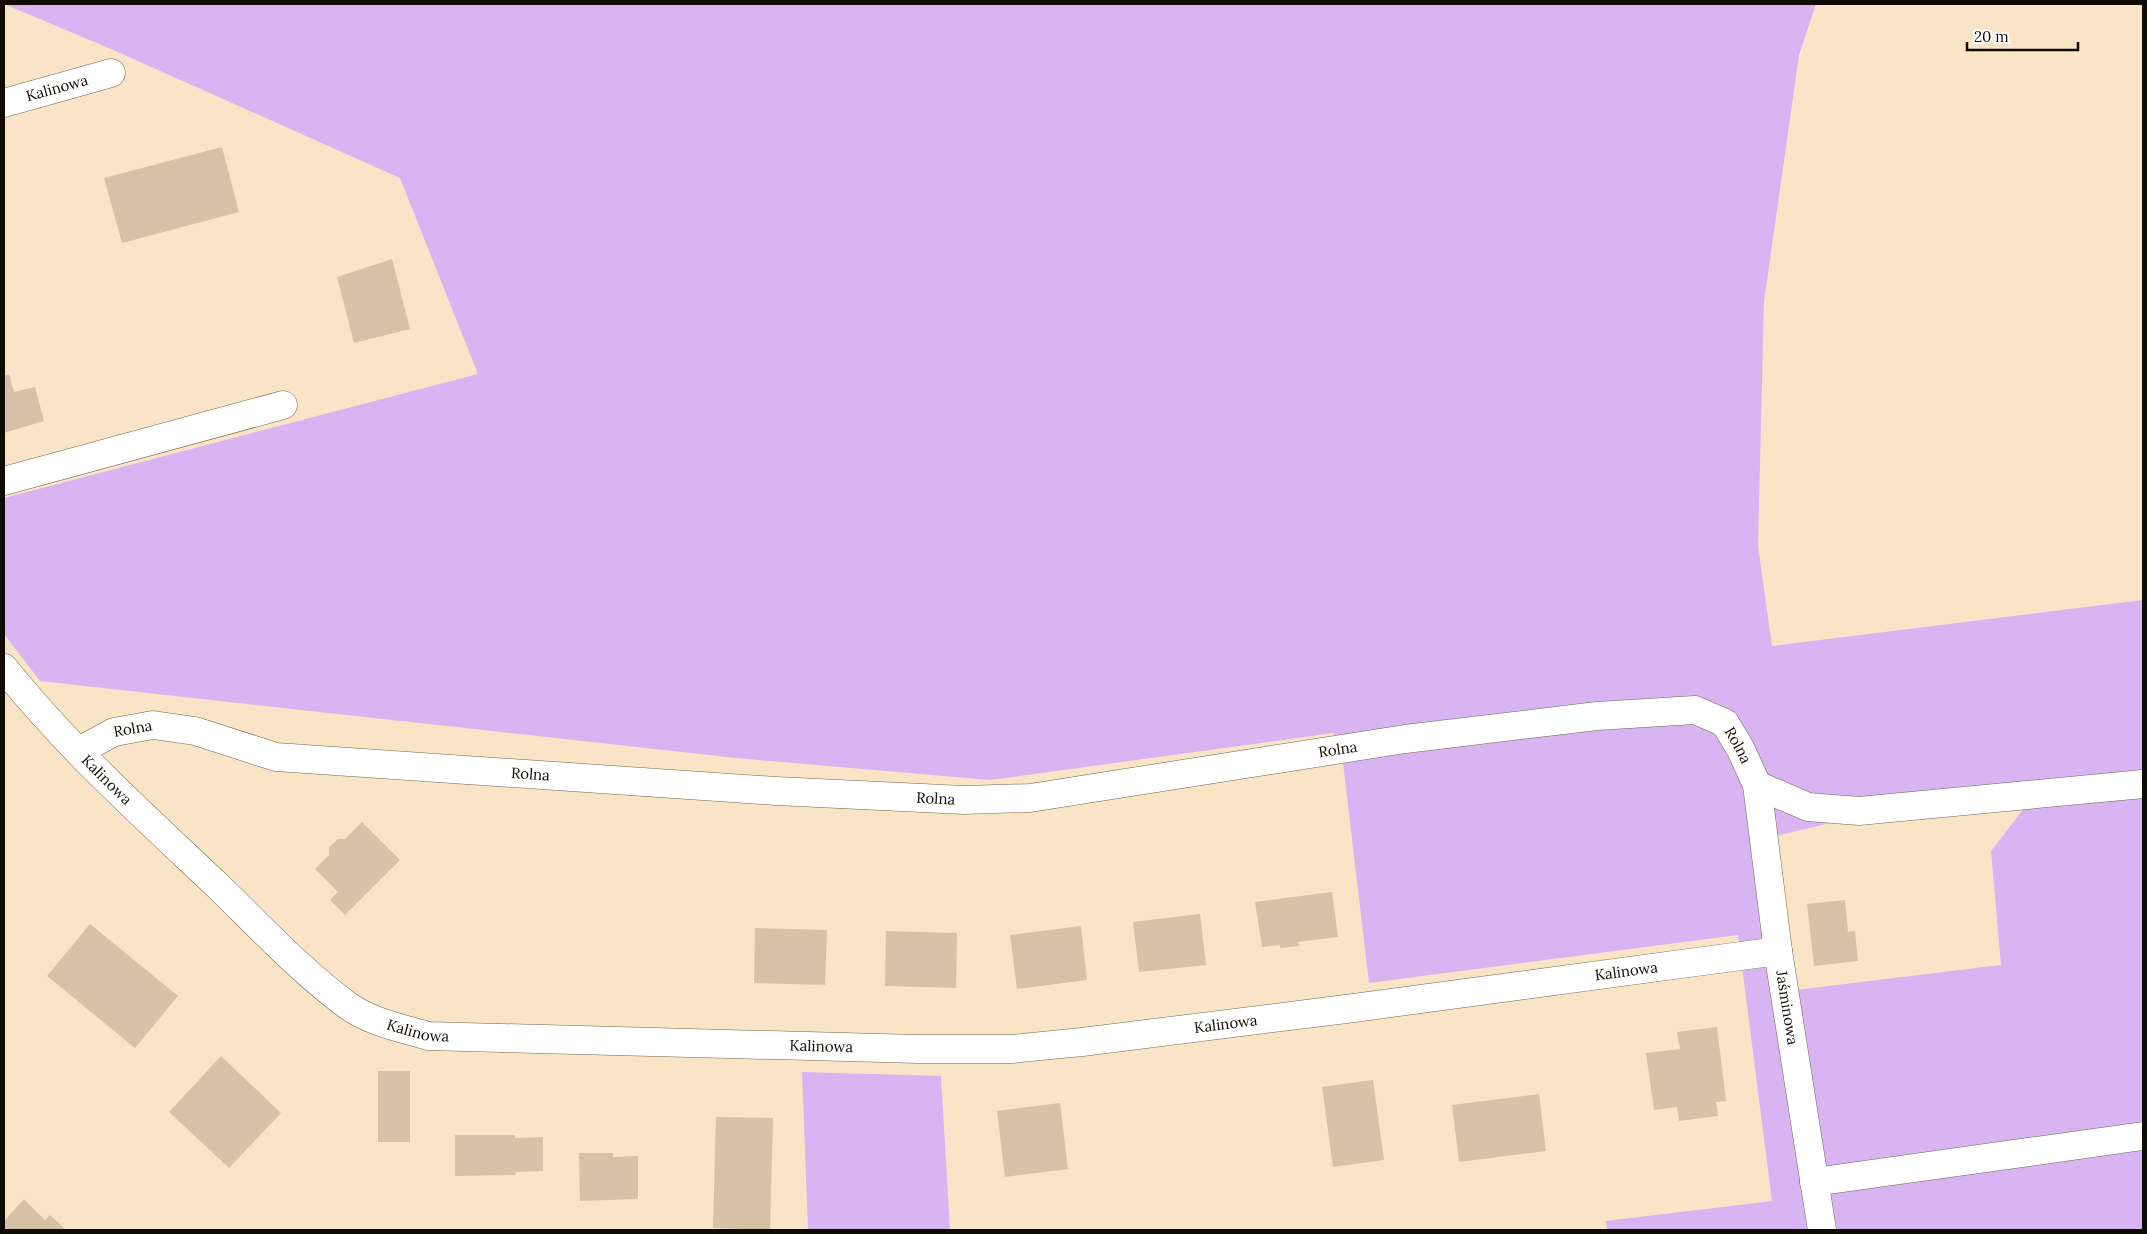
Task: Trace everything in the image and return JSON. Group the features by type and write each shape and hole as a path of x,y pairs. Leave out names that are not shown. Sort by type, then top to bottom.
{"street":[{"name":"Kalinowa","path":"4,103 111,73"},
{"path":"4,481 283,404"},
{"name":"Kalinowa","path":"4,668 21,690 79,751 318,982 348,1006 386,1024 428,1036 918,1049 1011,1048 1082,1042 1345,1009 1778,951"},
{"name":"Rolna","path":"79,751 114,732 153,724 195,731 276,758 776,791 964,800 1030,798 1405,739 1597,716 1694,710 1725,723 1741,750 1757,785"},
{"path":"1757,785 1808,807 1859,812 2143,784"},
{"name":"Jaśminowa","path":"1757,785 1778,951 1822,1230"},
{"path":"1814,1182 2143,1136"}],"shaded area":[{"path":"4,4 1816,4 1799,55 1764,302 1758,546 1772,646 2143,600 2143,1230 1607,1230 1606,1221 1772,1201 1738,935 1369,983 1343,763 1334,733 990,780 736,758 40,681 4,634 4,498 478,374 400,178 111,49","holes":["2025,807 1991,851 2001,965 1796,990 1776,836 1830,823"]},
{"path":"802,1072 941,1076 950,1230 808,1230"}],"building":[{"path":"222,147 239,212 122,243 104,178"},
{"path":"392,259 410,329 354,343 337,277"},
{"path":"9,374 14,392 35,387 44,421 4,433 4,376"},
{"path":"362,822 400,860 345,915 330,900 338,892 315,869 329,855 329,847 338,839 345,839"},
{"path":"1332,892 1338,937 1298,942 1299,946 1280,948 1280,945 1262,947 1255,902"},
{"path":"1845,900 1848,932 1855,931 1858,961 1814,966 1807,904"},
{"path":"1200,914 1206,965 1139,972 1133,922"},
{"path":"90,924 178,996 135,1048 47,976"},
{"path":"1081,926 1087,980 1017,989 1010,935"},
{"path":"755,928 827,930 825,985 754,983"},
{"path":"886,931 957,933 956,988 885,986"},
{"path":"1717,1027 1726,1101 1716,1102 1718,1116 1679,1121 1677,1107 1654,1110 1646,1053 1680,1049 1677,1032"},
{"path":"221,1056 281,1113 229,1168 169,1112"},
{"path":"378,1071 410,1071 410,1142 378,1142"},
{"path":"1373,1080 1384,1160 1333,1167 1322,1087"},
{"path":"1539,1094 1546,1151 1459,1162 1452,1105"},
{"path":"1060,1103 1068,1169 1005,1177 997,1111"},
{"path":"716,1117 773,1118 770,1230 713,1228"},
{"path":"455,1135 515,1135 515,1138 543,1137 543,1171 516,1172 515,1175 455,1176"},
{"path":"579,1153 613,1153 613,1157 638,1156 638,1199 580,1201"},
{"path":"24,1199 45,1220 50,1215 66,1230 4,1230 4,1221"}]}
